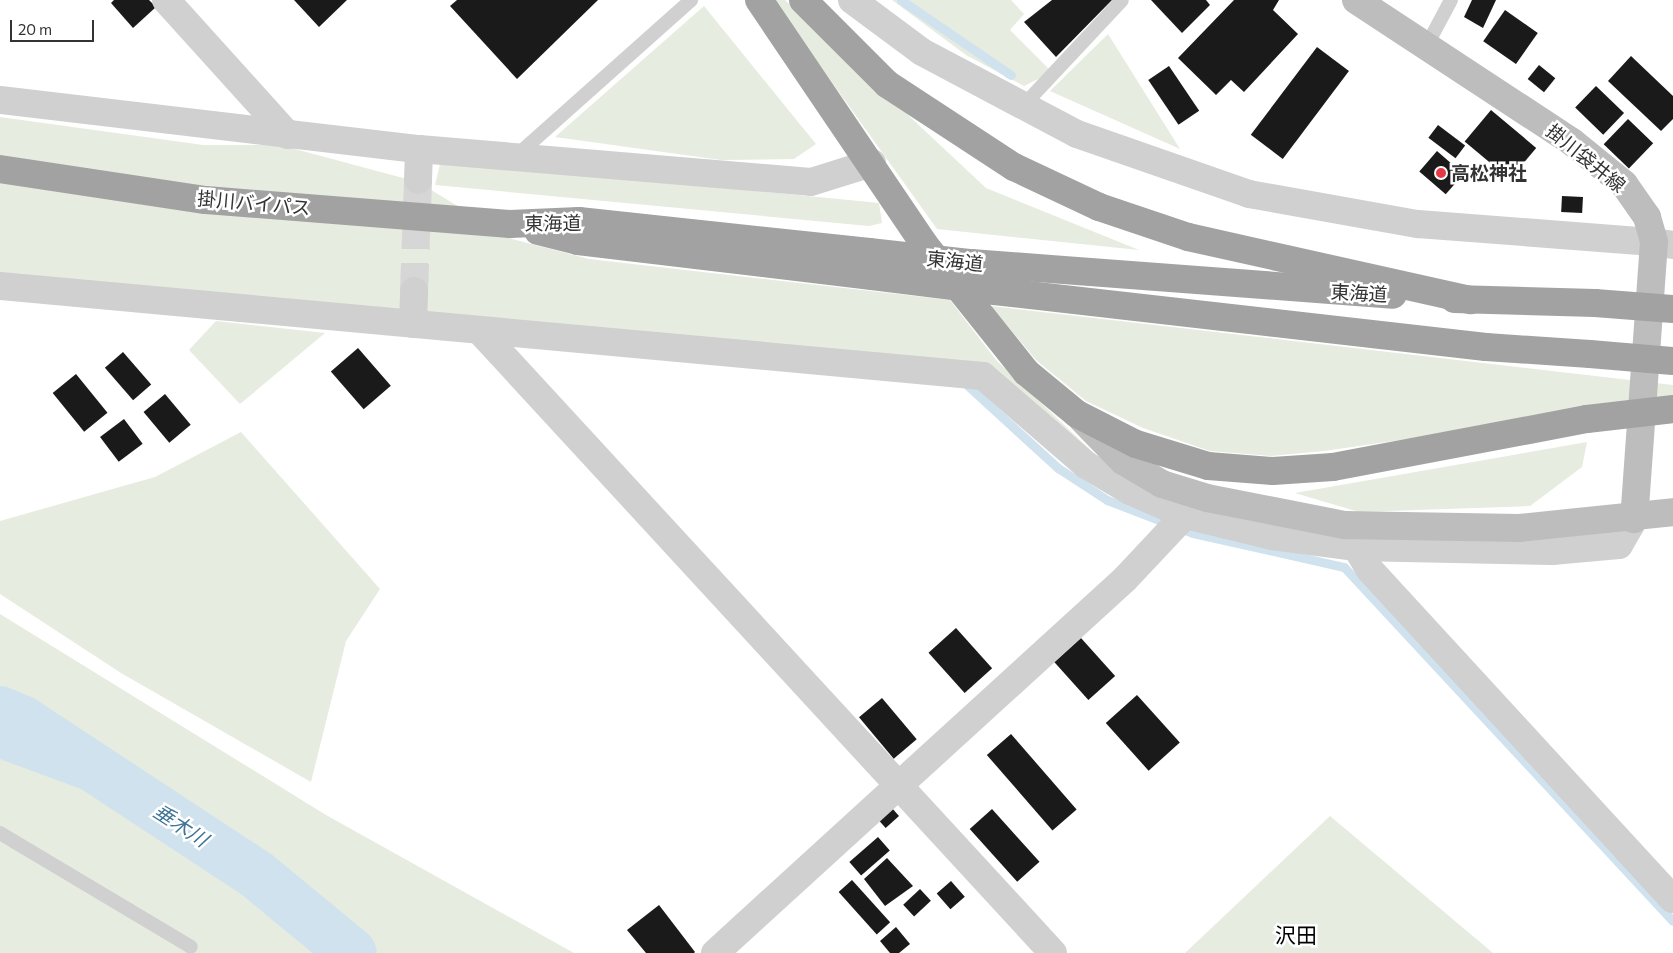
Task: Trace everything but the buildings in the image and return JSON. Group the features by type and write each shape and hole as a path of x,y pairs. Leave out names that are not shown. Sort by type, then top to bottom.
{"highway":[{"path":"759,0 872,163 924,244 1026,372 1077,414 1136,444 1208,466 1273,471 1333,467 1587,419 1673,409"},
{"path":"804,0 887,84 1014,167 1099,207 1188,237 1471,300"},
{"name":"掛川バイパス","path":"0,169 206,200 510,224"},
{"name":"東海道","path":"510,224 579,221 870,264 985,290 1486,347 1673,361"},
{"name":"東海道","path":"870,264 971,263 1210,284 1471,300 1595,302 1673,308"}],"main road":[{"name":"掛川袋井線","path":"1356,0 1572,142 1624,184 1663,244 1634,519"},
{"path":"1077,414 1123,461 1162,484 1207,498 1345,525 1519,528 1634,519 1673,512"}],"street":[{"path":"166,0 288,135"},
{"path":"852,0 922,52 1022,107 1077,134 1249,194 1418,224 1663,244"},
{"path":"0,100 419,149 811,182 872,163"},
{"path":"418,180 419,149"},
{"path":"0,286 983,376 1086,465 1130,491 1185,515 1272,536 1356,547 1552,552 1619,545 1634,519"},
{"path":"413,324 414,291"},
{"path":"479,330 1053,953"},
{"path":"715,953 898,784 1125,579 1185,515"},
{"path":"1356,547 1370,570 1673,899"}],"lane":[{"path":"514,157 691,0"},
{"path":"1022,107 1122,0"},
{"path":"1426,47 1451,0"},
{"path":"0,833 191,947"}],"shaded area":[{"path":"773,0 785,0 986,188 1139,250 937,229"},
{"path":"892,0 1011,0 1024,14 1010,30 1052,72 1024,86 966,55"},
{"path":"704,6 816,144 794,159 721,160 555,137"},
{"path":"1108,34 1180,149 1050,91"},
{"path":"0,117 203,145 280,145 418,182 512,239 589,259 950,300 996,360 1107,466 987,367 0,273"},
{"path":"441,160 879,203 882,223 869,226 435,185"},
{"path":"991,306 1673,385 1673,409 1505,425 1324,451 1271,456 1210,451 1143,428 1086,401 1036,360"},
{"path":"216,321 325,333 240,404 189,350"},
{"path":"241,432 380,589 346,641 311,782 121,673 0,594 0,521 155,477"},
{"path":"1587,442 1582,467 1530,506 1359,512 1295,493"},
{"path":"0,614 326,815 574,953 0,953"},
{"path":"1330,816 1493,953 1185,953"}],"water":[{"path":"0,698 15,706 155,807 108,799 0,759"},
{"path":"189,829 242,862 352,953 316,953 280,926"}],"waterway":[{"path":"901,0 1011,75"},
{"path":"967,385 1058,468 1107,500 1193,533 1344,567 1673,921"},
{"name":"垂木川","path":"0,711 23,721 256,874 352,953"}],"tunnel":[{"path":"414,291 418,180"}],"place":[{"name":"高松神社","path":"1441,173"}],"district":[{"name":"沢田","path":"1296,935"}]}
